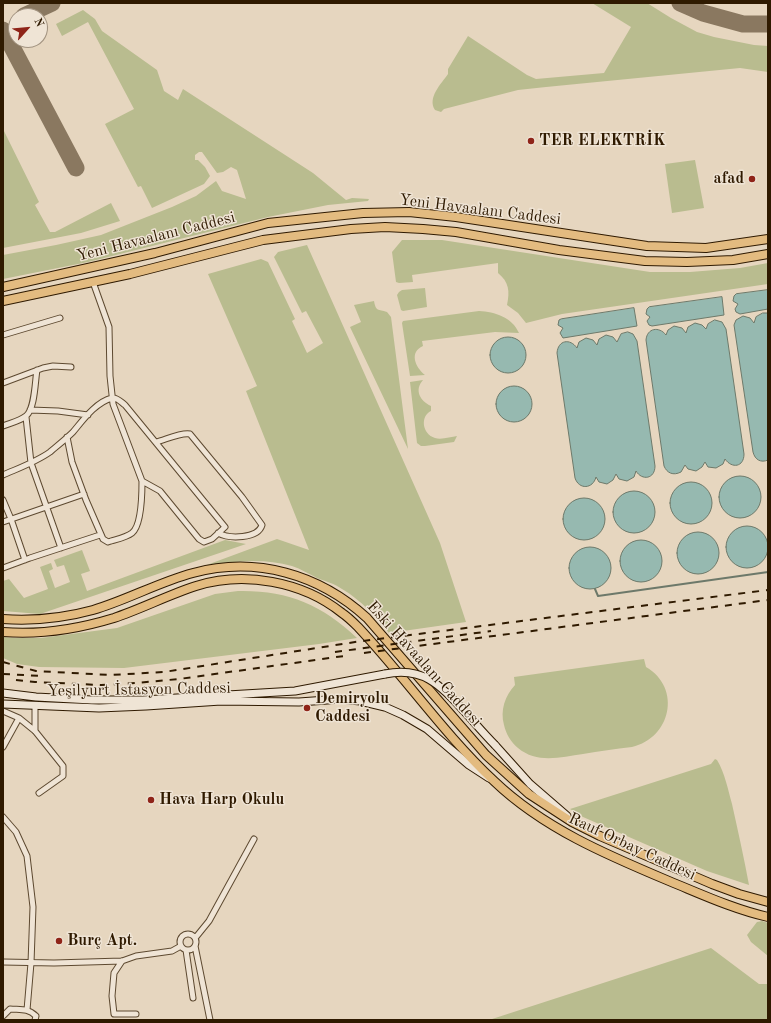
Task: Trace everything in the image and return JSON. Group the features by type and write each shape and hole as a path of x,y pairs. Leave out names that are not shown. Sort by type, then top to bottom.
{"main road":[{"name":"Yeni Havaalanı Caddesi","path":"3,286 154,253 268,223 378,212 409,212 456,217 540,231 652,246 706,248 768,239"},
{"name":"Yeni Havaalanı Caddesi","path":"3,301 158,267 263,240 351,229 385,227 456,232 559,250 650,261 687,262 725,260 768,254"},
{"path":"650,261 652,246"},
{"path":"154,253 158,267"},
{"path":"90,268 93,282"},
{"name":"Eski Havaalanı Caddesi","path":"3,620 34,620 65,616 93,610 175,579 226,567 250,567 275,570 295,575 327,588 353,605 375,626 497,766 529,794 572,822"},
{"name":"Eski Havaalanı Caddesi","path":"3,632 36,632 93,624 114,618 182,591 208,583 240,579 275,582 312,594 342,613 358,627 463,750 494,782"},
{"name":"Yeşilyurt İstasyon Caddesi","path":"3,693 36,697 92,700 143,700 295,691 395,672 413,673 432,680 447,692 530,784 564,813 572,822"},
{"path":"35,705 36,697"},
{"name":"Yeşilyurt İstasyon Caddesi","path":"3,704 99,708 221,701 276,702 341,699 360,701 385,707 403,715 427,729 469,765 494,782"},
{"name":"Rauf Orbay Caddesi","path":"494,782 536,815 577,839 646,871 734,908 768,917"},
{"name":"Rauf Orbay Caddesi","path":"572,822 600,836 705,882 768,902"}],"street":[{"path":"67,437 72,462 100,535 104,540 111,542 132,534 137,525 141,506 142,480 113,404 110,376 109,327 93,282"},
{"path":"3,335 60,318"},
{"path":"3,383 37,370 53,366 71,367"},
{"path":"37,370 33,403 26,417 31,463 61,548"},
{"path":"3,475 31,463 50,452 99,404 112,398 117,398 125,405 225,526 212,539 204,542 199,539 160,491 142,480"},
{"path":"30,410 58,411 88,415"},
{"path":"3,426 26,417"},
{"path":"156,442 186,433 190,434 237,491 262,525 256,533 240,537 226,536 218,533"},
{"path":"3,522 84,494"},
{"path":"3,500 25,560"},
{"path":"3,568 100,535"},
{"path":"35,705 35,731"},
{"path":"3,711 19,718 35,731 63,766 64,776 39,793"},
{"path":"3,747 19,718"},
{"path":"3,817 16,832 27,856 33,907 28,1010"},
{"path":"196,937 210,921 254,839"},
{"path":"194,998 186,950 181,946 180,940 184,934 190,933 196,937 197,944 195,946 210,1020"},
{"path":"3,962 92,963 122,961 136,956 172,951 181,946"},
{"path":"186,950 193,949 195,946"},
{"path":"122,961 114,973 112,996 114,1014 136,1014"},
{"path":"3,1016 10,1009 28,1010 36,1016 36,1020"}],"green space":[{"path":"592,3 647,3 697,32 754,45 768,46 768,72 740,68 518,90 444,109 441,112 435,110 433,101 436,91 448,74 448,69 468,36 527,75 536,79 604,73 631,27"},
{"path":"83,10 95,19 102,31 157,70 164,91 178,100 183,89 313,173 346,200 352,198 369,199 368,201 328,205 268,217 88,262 3,279 3,255 101,235 196,196 216,181 222,191 246,199 237,170 231,167 223,172 217,173 202,152 199,152 195,155 195,160 198,160 205,167 210,176 204,184 152,208 141,186 138,187 105,124 134,109 88,22 62,36 56,24"},
{"path":"3,129 39,202 35,205 50,232 55,232 111,203 120,221 81,233 3,248"},
{"path":"695,160 704,208 672,213 665,164"},
{"path":"402,240 442,240 650,272 690,272 740,268 768,263 768,284 562,314 526,323 518,313 507,305 508,287 502,276 498,273 498,263 412,275 413,282 396,282 392,252"},
{"path":"307,245 440,543 466,622 389,633 367,609 349,593 292,566 281,563 248,561 204,566 277,539 309,550 246,391 257,386 208,274 261,259 268,262 295,319 292,321 307,353 323,343 306,311 302,313 274,257 278,252"},
{"path":"425,288 427,307 403,311 401,310 397,295 399,292 402,290"},
{"path":"374,301 377,309 387,312 391,317 408,449 350,327 361,322 354,305"},
{"path":"479,311 502,316 512,323 519,333 495,332 422,341 423,346 416,352 415,360 418,368 425,375 410,376 402,323 403,321"},
{"path":"423,380 419,388 420,395 427,404 431,406 431,411 427,413 424,421 427,433 437,439 457,436 454,442 425,446 421,446 417,443 410,382"},
{"path":"225,540 246,544 40,614 3,611 3,581 9,579 24,598 48,589 40,567 51,563 53,569 49,571 55,588 70,582 64,565 57,567 54,560 82,550 90,571 81,574 87,591"},
{"path":"238,591 272,593 288,596 302,601 330,616 357,638 124,668 39,667 17,664 3,658 3,637 41,638 117,628 215,594"},
{"path":"644,659 646,667 657,676 664,687 668,699 667,712 663,723 656,734 645,742 632,747 566,757 541,758 525,753 515,746 509,738 503,719 503,709 508,694 515,685 514,677"},
{"path":"715,759 722,770 728,787 749,885 707,871 583,817 570,809 711,764"},
{"path":"762,921 768,923 768,956 751,942 747,935 757,922"},
{"path":"711,948 759,984 768,984 768,1020 489,1020"}],"water":[{"path":"768,290 768,309 740,314 736,312 735,309 738,304 733,301 736,294"},
{"path":"722,297 724,315 652,326 649,325 647,321 650,317 646,314 649,307"},
{"path":"634,308 637,326 563,338 560,333 563,328 558,325 559,320 561,319"},
{"path":"763,313 768,313 768,460 763,461 757,459 753,452 734,325 736,320 743,316 750,318 754,323 756,317"},
{"path":"715,320 722,322 726,329 744,454 742,462 734,465 725,459 723,464 716,468 708,467 705,462 702,467 696,471 688,469 685,465 681,472 675,474 671,473 664,466 646,340 647,336 651,331 657,329 666,335 668,330 674,326 682,328 686,333 688,327 695,323 702,325 706,329 708,324"},
{"path":"628,332 633,334 637,341 655,466 653,474 645,477 636,471 634,477 627,481 619,479 616,474 613,480 607,484 599,482 596,477 592,484 589,486 583,486 577,482 575,478 557,353 558,349 562,343 565,342 571,343 577,348 579,342 586,338 593,340 597,345 599,339 606,335 613,337 617,342 621,334"},
{"path":"508,337 521,342 526,355 521,368 508,373 495,368 490,355 495,342"},
{"path":"514,386 527,391 532,404 527,417 514,422 501,417 496,404 501,391"},
{"path":"740,476 755,482 761,497 755,512 740,518 725,512 719,497 725,482"},
{"path":"691,482 706,488 712,503 706,518 691,524 676,518 670,503 676,488"},
{"path":"634,491 649,497 655,512 649,527 634,533 619,527 613,512 619,497"},
{"path":"584,498 599,504 605,519 599,534 584,540 569,534 563,519 569,504"},
{"path":"747,526 762,532 768,547 762,562 747,568 732,562 726,547 732,532"},
{"path":"698,532 713,538 719,553 713,568 698,574 683,568 677,553 683,538"},
{"path":"641,540 656,546 662,561 656,576 641,582 626,576 620,561 626,546"},
{"path":"590,547 605,553 611,568 605,583 590,589 575,583 569,568 575,553"}],"waterway":[{"path":"595,589 598,596 768,572"}],"taxiway":[{"path":"41,8 52,3"},
{"path":"680,3 703,13 743,24 768,24"},
{"path":"3,30 76,168"}],"railway":[{"path":"3,662 36,671 111,675 164,672 355,642 768,590"},
{"path":"364,653 768,600"},
{"path":"335,652 491,631"},
{"path":"16,680 101,685 136,683 179,679 344,656"},
{"path":"3,674 43,676"}],"place":[{"name":"TER ELEKTRİK","path":"531,141"},
{"name":"afad","path":"752,179"},
{"name":"Demiryolu Caddesi","path":"307,708"},
{"name":"Hava Harp Okulu","path":"151,800"},
{"name":"Burç Apt.","path":"59,941"}]}
